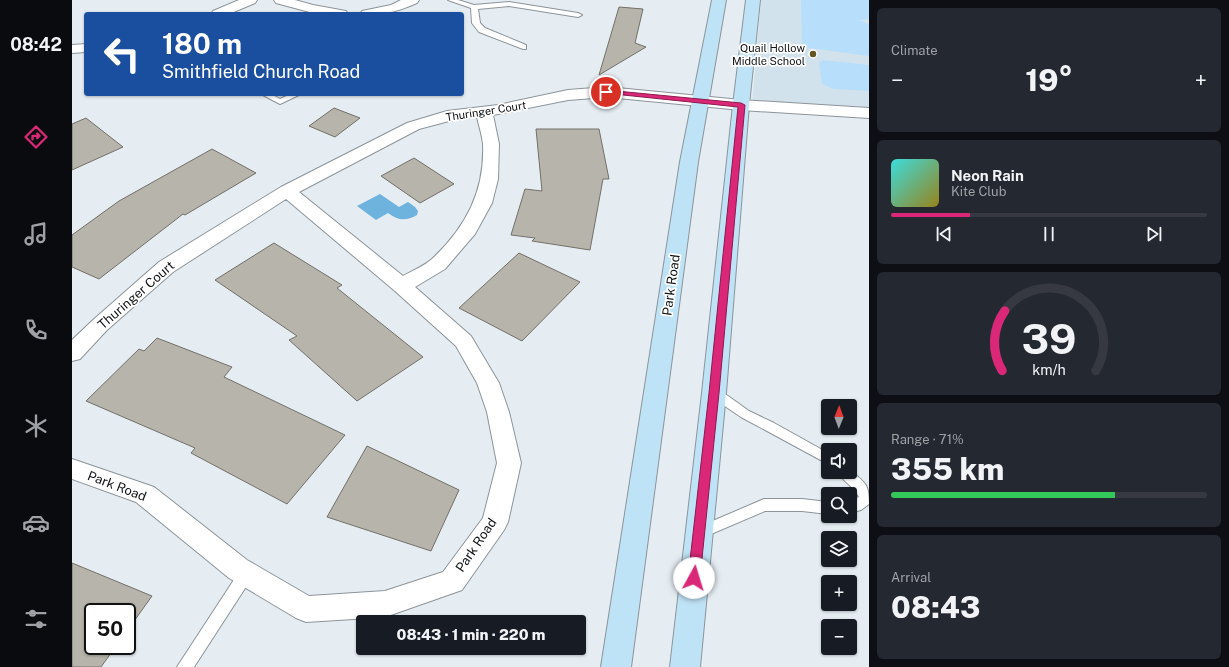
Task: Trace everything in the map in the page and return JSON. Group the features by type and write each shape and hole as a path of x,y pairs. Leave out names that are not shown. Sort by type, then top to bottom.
{"main road":[{"name":"Park Road","path":"616,667 688,170 719,0"},
{"path":"685,667 714,393 741,105 753,0"}],"street":[{"path":"223,12 250,0"},
{"path":"281,0 311,9 329,12"},
{"path":"377,12 395,8 412,0"},
{"path":"72,49 84,48"},
{"name":"Thuringer Court","path":"72,353 100,325 166,267 287,191 413,126 447,116 484,112 568,95 594,92 620,92 741,105 869,113"},
{"path":"287,191 402,286 438,264 468,230 482,203 489,179 491,144 484,112"},
{"name":"Park Road","path":"72,469 145,494 238,569 306,609 385,604 452,581 495,522 509,463 498,412 488,382 464,341 402,286"}],"lane":[{"path":"451,0 474,6 509,4 578,15"},
{"path":"474,6 476,24 482,30 524,47"},
{"path":"269,96 280,102 294,96"},
{"path":"714,393 724,398 745,414 770,426 821,455"},
{"path":"852,479 861,487 867,499 857,505"},
{"path":"699,533 764,505 802,505 821,507"},
{"path":"185,667 246,574"}],"shaded area":[{"name":"Quail Hollow Middle School","path":"761,0 869,0 869,111 752,103"},
{"path":"801,0 869,0 869,19 859,20 869,24 869,56 809,48 802,44"},
{"path":"823,60 869,65 869,91 833,89 822,84 819,63"},
{"path":"380,194 399,207 408,202 418,211 417,215 409,219 402,219 388,213 376,220 357,206"}],"building":[{"path":"619,7 643,9 635,43 646,47 599,75"},
{"path":"334,108 360,118 335,137 309,126"},
{"path":"86,118 123,147 72,170 72,124"},
{"path":"536,129 599,129 609,179 603,179 590,250 532,241 535,238 511,235 525,189 542,191"},
{"path":"212,149 256,173 185,215 183,214 99,279 72,267 72,235 119,201"},
{"path":"414,158 454,184 420,203 381,176"},
{"path":"274,243 342,285 337,288 423,357 357,401 289,340 297,336 215,280"},
{"path":"519,253 580,282 522,341 459,308"},
{"path":"157,338 232,367 224,377 345,435 287,504 191,453 195,448 86,401 139,349 144,351"},
{"path":"367,446 459,490 431,551 327,517"},
{"path":"72,563 152,596 136,618 136,603 84,603 84,655 110,655 101,667 72,667"}],"place":[{"name":"Quail Hollow Middle School","path":"813,54"}],"route":[{"path":"606,92 620,92 741,105 714,393 694,578"}]}
